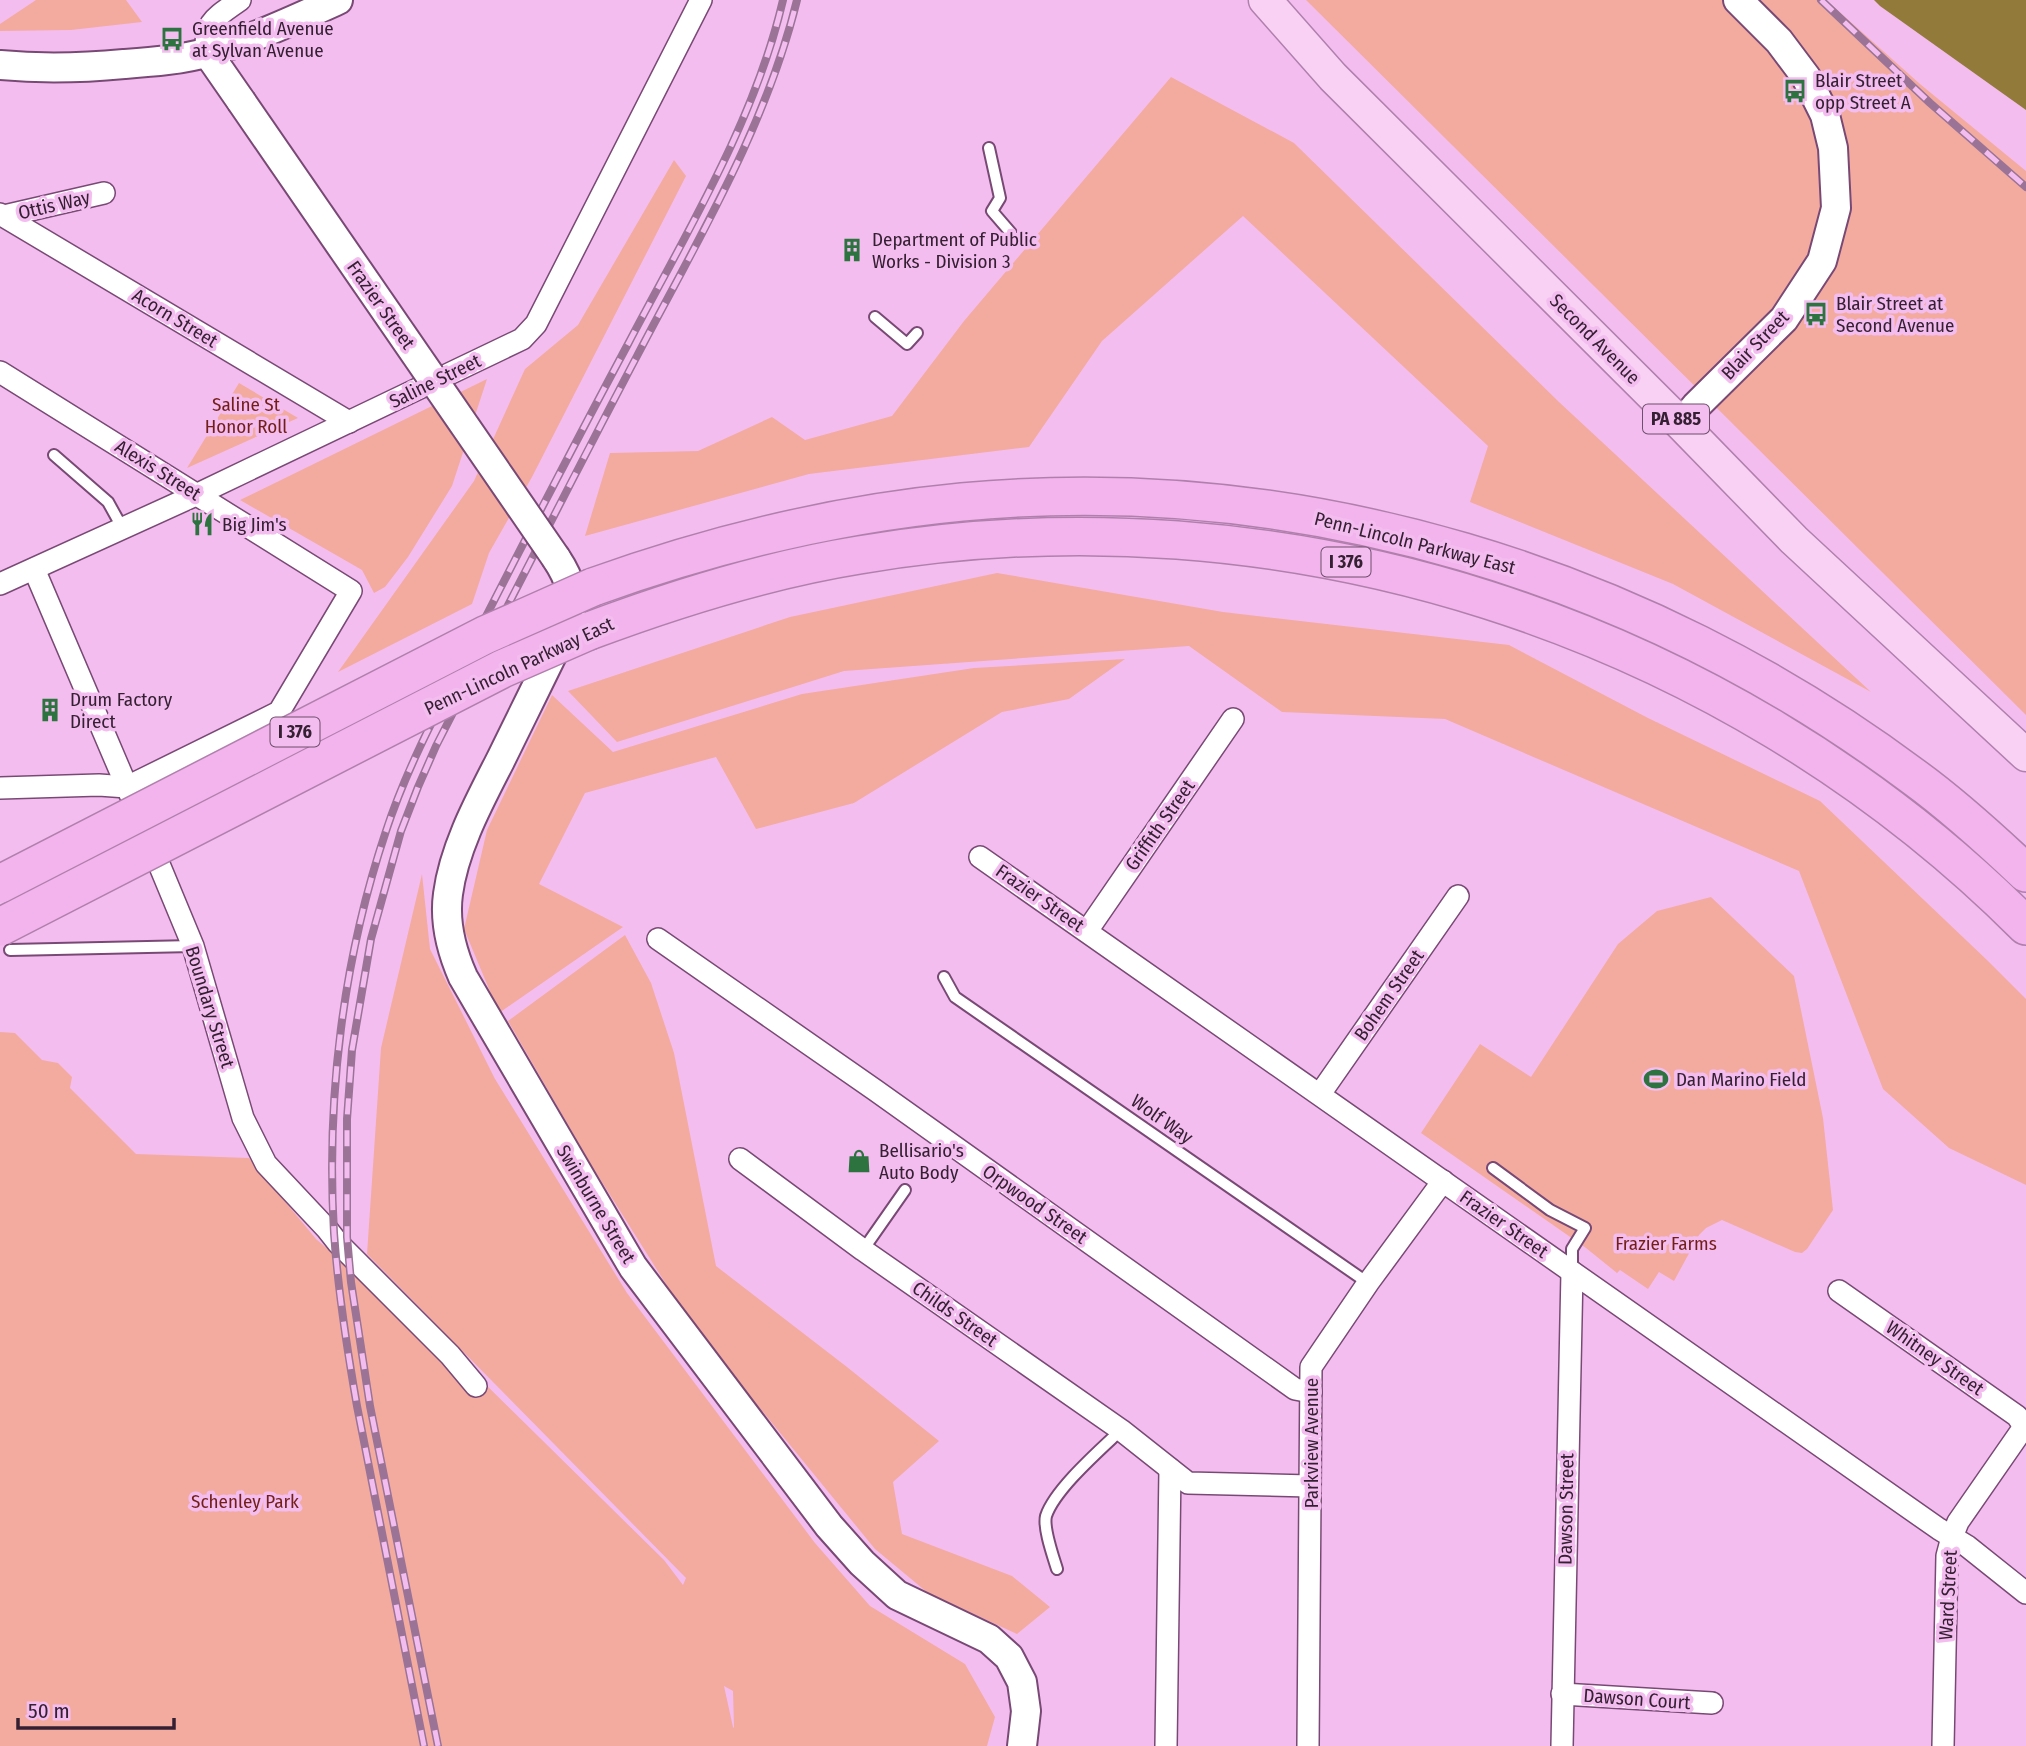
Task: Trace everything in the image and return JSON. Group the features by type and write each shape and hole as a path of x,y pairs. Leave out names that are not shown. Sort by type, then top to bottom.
{"highway":[{"name":"Penn-Lincoln Parkway East","path":"0,884 485,635 593,587 742,540 852,517 964,502 1054,498 1188,501 1311,516 1411,538 1519,569 1573,588 1677,632 1776,684 1916,778 2018,864"},
{"name":"Penn-Lincoln Parkway East","path":"5,939 502,669 643,610 751,578 858,555 967,541 1077,536 1185,540 1294,553 1348,563 1455,590 1559,624 1708,691 1803,746 1893,809 1977,880 2026,926"}],"main road":[{"name":"Second Avenue","path":"1265,0 1333,77 1794,540 2026,755"}],"street":[{"path":"207,52 206,33 209,24 240,0"},
{"path":"0,65 79,68 169,61 257,36 338,0"},
{"name":"Saline Street","path":"0,584 198,495 522,339 536,324 701,0"},
{"name":"Blair Street","path":"1681,424 1784,319 1822,261 1836,208 1833,148 1825,115 1806,77 1779,41 1738,0"},
{"name":"Frazier Street","path":"207,52 555,558"},
{"name":"Ottis Way","path":"2,215 104,194"},
{"name":"Acorn Street","path":"2,215 349,422"},
{"name":"Alexis Street","path":"0,372 351,591 279,712 127,787"},
{"name":"Swinburne Street","path":"555,558 570,583 572,609 478,806 460,850 447,895 447,913 457,963 633,1267 829,1526 862,1563 897,1595 989,1639 1009,1657 1022,1682 1026,1711 1022,1746"},
{"name":"Boundary Street","path":"34,569 193,946 243,1118 265,1164 338,1243 450,1355 476,1386"},
{"name":"Griffith Street","path":"1087,930 1233,719"},
{"path":"0,788 99,785 127,787"},
{"name":"Frazier Street","path":"980,857 1967,1546 2026,1593"},
{"name":"Bohem Street","path":"1320,1094 1458,895"},
{"name":"Orpwood Street","path":"658,939 875,1090 1295,1390 1311,1392"},
{"name":"Childs Street","path":"740,1159 863,1250 1121,1430 1188,1483 1310,1486"},
{"name":"Parkview Avenue","path":"1308,1746 1311,1367 1368,1283 1443,1181"},
{"name":"Dawson Street","path":"1562,1746 1572,1272"},
{"name":"Whitney Street","path":"1839,1291 2017,1416 2025,1427"},
{"name":"Ward Street","path":"1943,1746 1947,1556 1958,1522 2025,1427"},
{"path":"1166,1746 1170,1469"},
{"name":"Dawson Court","path":"1562,1694 1712,1703"}],"lane":[{"path":"989,148 1000,198 992,211 1011,233"},
{"path":"875,317 907,344 917,333"},
{"path":"54,455 108,502 123,528"},
{"path":"5,939 193,946"},
{"name":"Wolf Way","path":"944,976 955,997 1368,1283"},
{"path":"1493,1168 1550,1210 1585,1228 1572,1249 1572,1272"},
{"path":"863,1250 905,1191"},
{"path":"1057,1569 1046,1516 1074,1475 1121,1430"}],"green space":[{"path":"36,0 126,0 142,22 71,30 0,31 0,24"},
{"path":"1306,0 1826,0 1920,84 2026,171 2026,715"},
{"path":"1171,77 1294,143 1559,402 1871,692 1673,584 1470,502 1488,446 1243,216 1102,341 1029,447 809,474 585,536 610,453 698,451 772,417 805,440 892,416 964,321"},
{"path":"674,160 686,176 532,477 489,553 472,604 338,672 474,481 525,369 578,325"},
{"path":"487,379 452,486 408,557 385,587 374,593 362,570 240,500"},
{"name":"Saline St Honor Roll","path":"239,383 298,418 187,468"},
{"path":"997,573 1223,612 1509,645 1648,718 1820,801 2026,999 2026,1185 1949,1148 1883,1089 1799,871 1445,719 1282,712 1189,646 844,671 617,742 568,691 790,617"},
{"path":"1125,659 1069,699 1002,712 854,803 756,829 716,757 585,793 539,884 623,927 499,1013 464,929 487,830 552,695 613,752 802,694 974,668"},
{"name":"Schenley Park","path":"422,874 430,949 495,1079 627,1293 815,1543 870,1606 965,1664 995,1717 987,1746 0,1746 0,1032 15,1033 42,1060 58,1063 72,1077 70,1088 136,1154 249,1158 316,1239 475,1374 664,1560 683,1585 686,1578 367,1254 381,1048","holes":["724,1686 733,1691 734,1728"]},
{"name":"Dan Marino Field","path":"1711,897 1794,976 1823,1118 1833,1210 1802,1253 1722,1220 1699,1235 1674,1281 1659,1272 1648,1289 1620,1270 1617,1273 1586,1248 1421,1133 1480,1044 1531,1077 1618,944 1657,911"},
{"path":"625,935 651,983 674,1053 716,1266 939,1441 893,1482 902,1534 1012,1576 1050,1607 1017,1634 928,1593 875,1549 691,1324 590,1163 508,1021"}],"shaded area":[{"path":"1874,0 2026,0 2026,110 1880,6"}],"railway":[{"path":"424,1746 357,1406 343,1320 334,1233 332,1182 336,1080 341,1029 359,929 386,831 417,754 737,133 771,45 783,0"},
{"path":"438,1746 370,1406 351,1282 347,1237 347,1119 352,1050 371,939 401,831 436,746 728,182 767,93 797,0"},
{"path":"1821,0 1930,103 2026,187"}],"place":[{"name":"Greenfield Avenue at Sylvan Avenue","path":"172,39"},
{"name":"Blair Street opp Street A","path":"1795,91"},
{"name":"Department of Public Works - Division 3","path":"852,250"},
{"name":"Blair Street at Second Avenue","path":"1816,314"},
{"name":"Big Jim's","path":"202,524"},
{"name":"Drum Factory Direct","path":"50,710"},
{"name":"Dan Marino Field","path":"1656,1079"},
{"name":"Bellisario's Auto Body","path":"859,1161"}],"park label":[{"name":"Frazier Farms","path":"1666,1243"}]}
